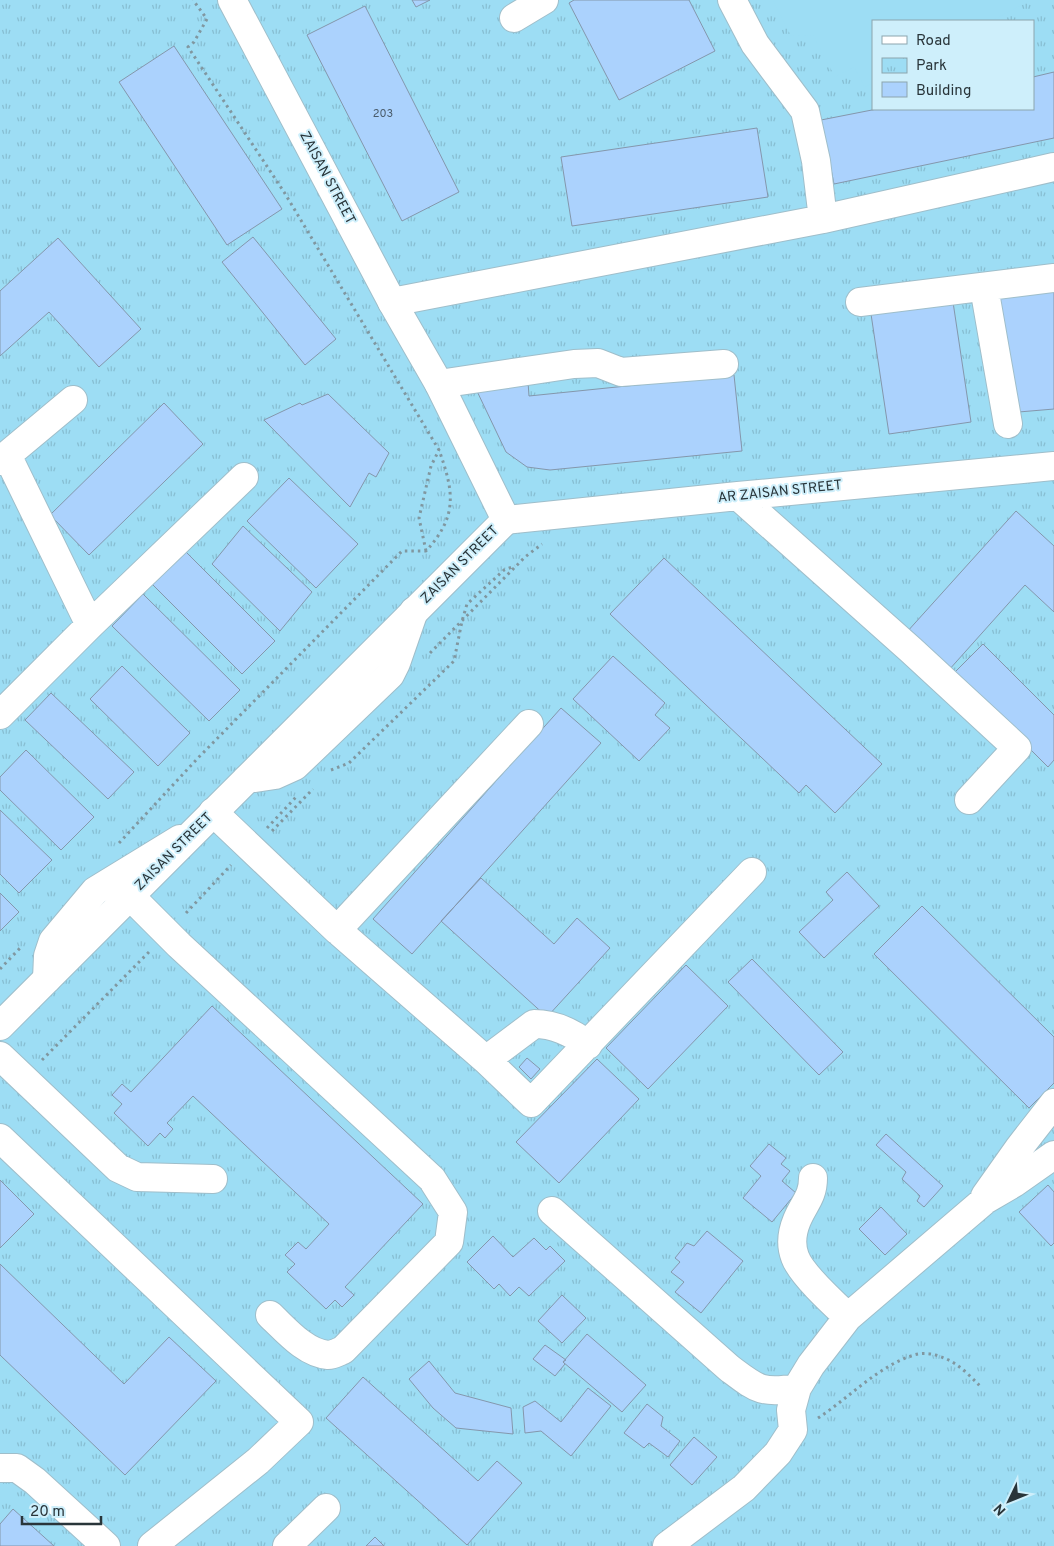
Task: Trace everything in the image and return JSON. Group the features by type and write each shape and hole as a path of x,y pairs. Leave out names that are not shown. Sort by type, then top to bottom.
{"street":[{"name":"ZAISAN STREET","path":"0,1026 506,520 439,384 392,302 232,0"},
{"path":"514,18 544,0"},
{"path":"732,0 755,44 805,112 816,161 823,219"},
{"path":"392,302 823,219 1054,167"},
{"path":"860,302 1054,278"},
{"path":"984,287 1008,424"},
{"path":"439,384 574,364 598,363 622,372 724,364"},
{"path":"73,400 3,458 90,625"},
{"name":"AR ZAISAN STREET","path":"506,520 1054,466"},
{"path":"0,715 90,625 244,477"},
{"path":"738,496 911,650 1017,748 969,800"},
{"path":"337,930 529,724"},
{"path":"47,979 48,956 53,941 96,891 205,821 248,846 337,930 486,1060 532,1103 752,872"},
{"path":"130,896 167,933 432,1179 453,1212 450,1242 343,1350 330,1355 312,1351 270,1316"},
{"path":"486,1060 534,1024 542,1024 560,1029 577,1036 588,1045"},
{"path":"0,1056 118,1168 138,1177 213,1179"},
{"path":"974,1209 1054,1103"},
{"path":"0,1138 299,1422 258,1461 152,1546"},
{"path":"667,1546 744,1488 778,1454 792,1430 792,1410 797,1388 811,1365 848,1317 974,1209 1054,1155"},
{"path":"813,1178 812,1194 800,1211 795,1224 792,1248 796,1259 809,1277 848,1317"},
{"path":"552,1211 736,1373 761,1389 772,1392 797,1388"},
{"path":"0,1468 17,1468 35,1481 106,1546"},
{"path":"287,1546 326,1508"}],"path":[{"path":"116,846 198,758 402,551 426,551 439,537 450,508 449,478 439,450 284,192 188,47 194,42 207,19 193,0"},
{"path":"426,551 419,518 431,466 439,450"},
{"path":"427,658 431,650 525,557 545,542"},
{"path":"24,1078 167,933 301,791"},
{"path":"0,969 27,940"},
{"path":"792,1430 808,1424 879,1374 915,1355 931,1353 947,1358 980,1386"}],"green space":[{"path":"0,0 1054,0 1054,1546 0,1546"},
{"path":"773,0 1031,0 993,20 872,20 872,84 865,87 854,67 835,77 813,35 791,36"}],"building":[{"path":"412,0 430,0 416,7"},
{"path":"574,0 689,0 715,51 619,100 569,3"},
{"path":"365,6 459,192 402,221 307,35"},
{"path":"174,46 282,209 227,245 119,82"},
{"path":"1054,72 1054,138 834,184 821,120 872,110 1034,110 1034,77"},
{"path":"757,128 768,197 572,226 561,157"},
{"path":"253,237 336,339 305,365 222,262"},
{"path":"58,238 141,329 99,367 49,312 0,356 0,291"},
{"path":"1054,289 1054,409 1007,413 997,294"},
{"path":"953,302 971,422 889,434 871,314"},
{"path":"734,375 742,451 550,470 527,467 506,452 475,387 528,382 529,396"},
{"path":"328,394 389,453 376,477 369,473 350,507 264,420 300,403 302,405"},
{"path":"164,403 203,444 89,555 50,515"},
{"path":"289,478 358,544 316,588 247,521"},
{"path":"1016,511 1054,546 1054,612 1025,585 948,671 906,633"},
{"path":"243,526 312,592 280,631 212,564"},
{"path":"185,551 275,641 242,674 152,584"},
{"path":"664,558 882,764 835,813 806,785 799,793 610,614"},
{"path":"143,594 240,690 209,721 112,626"},
{"path":"983,644 1054,715 1054,760 1048,767 954,673"},
{"path":"613,656 665,703 655,715 670,728 639,761 573,699"},
{"path":"122,666 190,733 158,766 90,699"},
{"path":"51,693 134,772 108,799 25,720"},
{"path":"561,708 601,743 412,954 373,919"},
{"path":"26,750 94,817 61,850 0,790 0,777"},
{"path":"0,810 52,860 19,893 0,874"},
{"path":"847,872 879,906 824,958 799,932 833,900 826,892"},
{"path":"481,878 554,944 577,918 610,948 547,1017 441,921"},
{"path":"0,893 19,912 0,931"},
{"path":"922,906 1054,1037 1054,1083 1029,1108 874,954"},
{"path":"752,959 843,1052 819,1075 728,982"},
{"path":"686,965 728,1006 648,1089 606,1048"},
{"path":"212,1006 423,1204 345,1287 354,1295 342,1307 335,1300 326,1309 287,1272 295,1264 285,1255 298,1242 306,1249 329,1224 193,1096 167,1123 173,1129 165,1138 160,1133 148,1146 114,1113 122,1104 112,1095 122,1084 131,1092"},
{"path":"527,1058 540,1069 531,1079 519,1067"},
{"path":"597,1059 639,1099 559,1183 516,1142"},
{"path":"886,1134 943,1186 924,1207 917,1201 920,1196 902,1179 906,1172 876,1145"},
{"path":"769,1144 786,1158 781,1164 790,1171 782,1181 796,1193 772,1222 743,1198 761,1176 750,1166"},
{"path":"0,1180 34,1214 0,1248"},
{"path":"1048,1185 1054,1192 1054,1243 1051,1246 1019,1212"},
{"path":"881,1207 907,1234 885,1255 859,1229"},
{"path":"707,1231 743,1261 701,1313 675,1292 684,1282 671,1272 680,1262 675,1258 687,1243 694,1246"},
{"path":"493,1236 513,1257 534,1238 546,1250 550,1246 565,1261 529,1296 519,1287 510,1296 499,1284 494,1289 467,1262"},
{"path":"0,1264 124,1384 169,1337 216,1381 125,1475 0,1355"},
{"path":"562,1295 586,1318 562,1343 538,1321"},
{"path":"587,1334 646,1385 622,1412 563,1362"},
{"path":"545,1345 566,1360 555,1376 533,1359"},
{"path":"429,1361 455,1393 511,1408 513,1434 456,1428 433,1408 409,1379"},
{"path":"363,1377 478,1481 497,1461 522,1483 467,1545 326,1418"},
{"path":"588,1388 611,1406 571,1456 541,1431 525,1433 523,1407 535,1401 561,1422"},
{"path":"647,1404 663,1417 661,1426 680,1441 668,1457 649,1443 644,1448 624,1433"},
{"path":"694,1437 717,1457 692,1485 670,1465"},
{"path":"13,1509 54,1546 0,1546 0,1524"},
{"path":"375,1537 384,1546 366,1546"}]}
